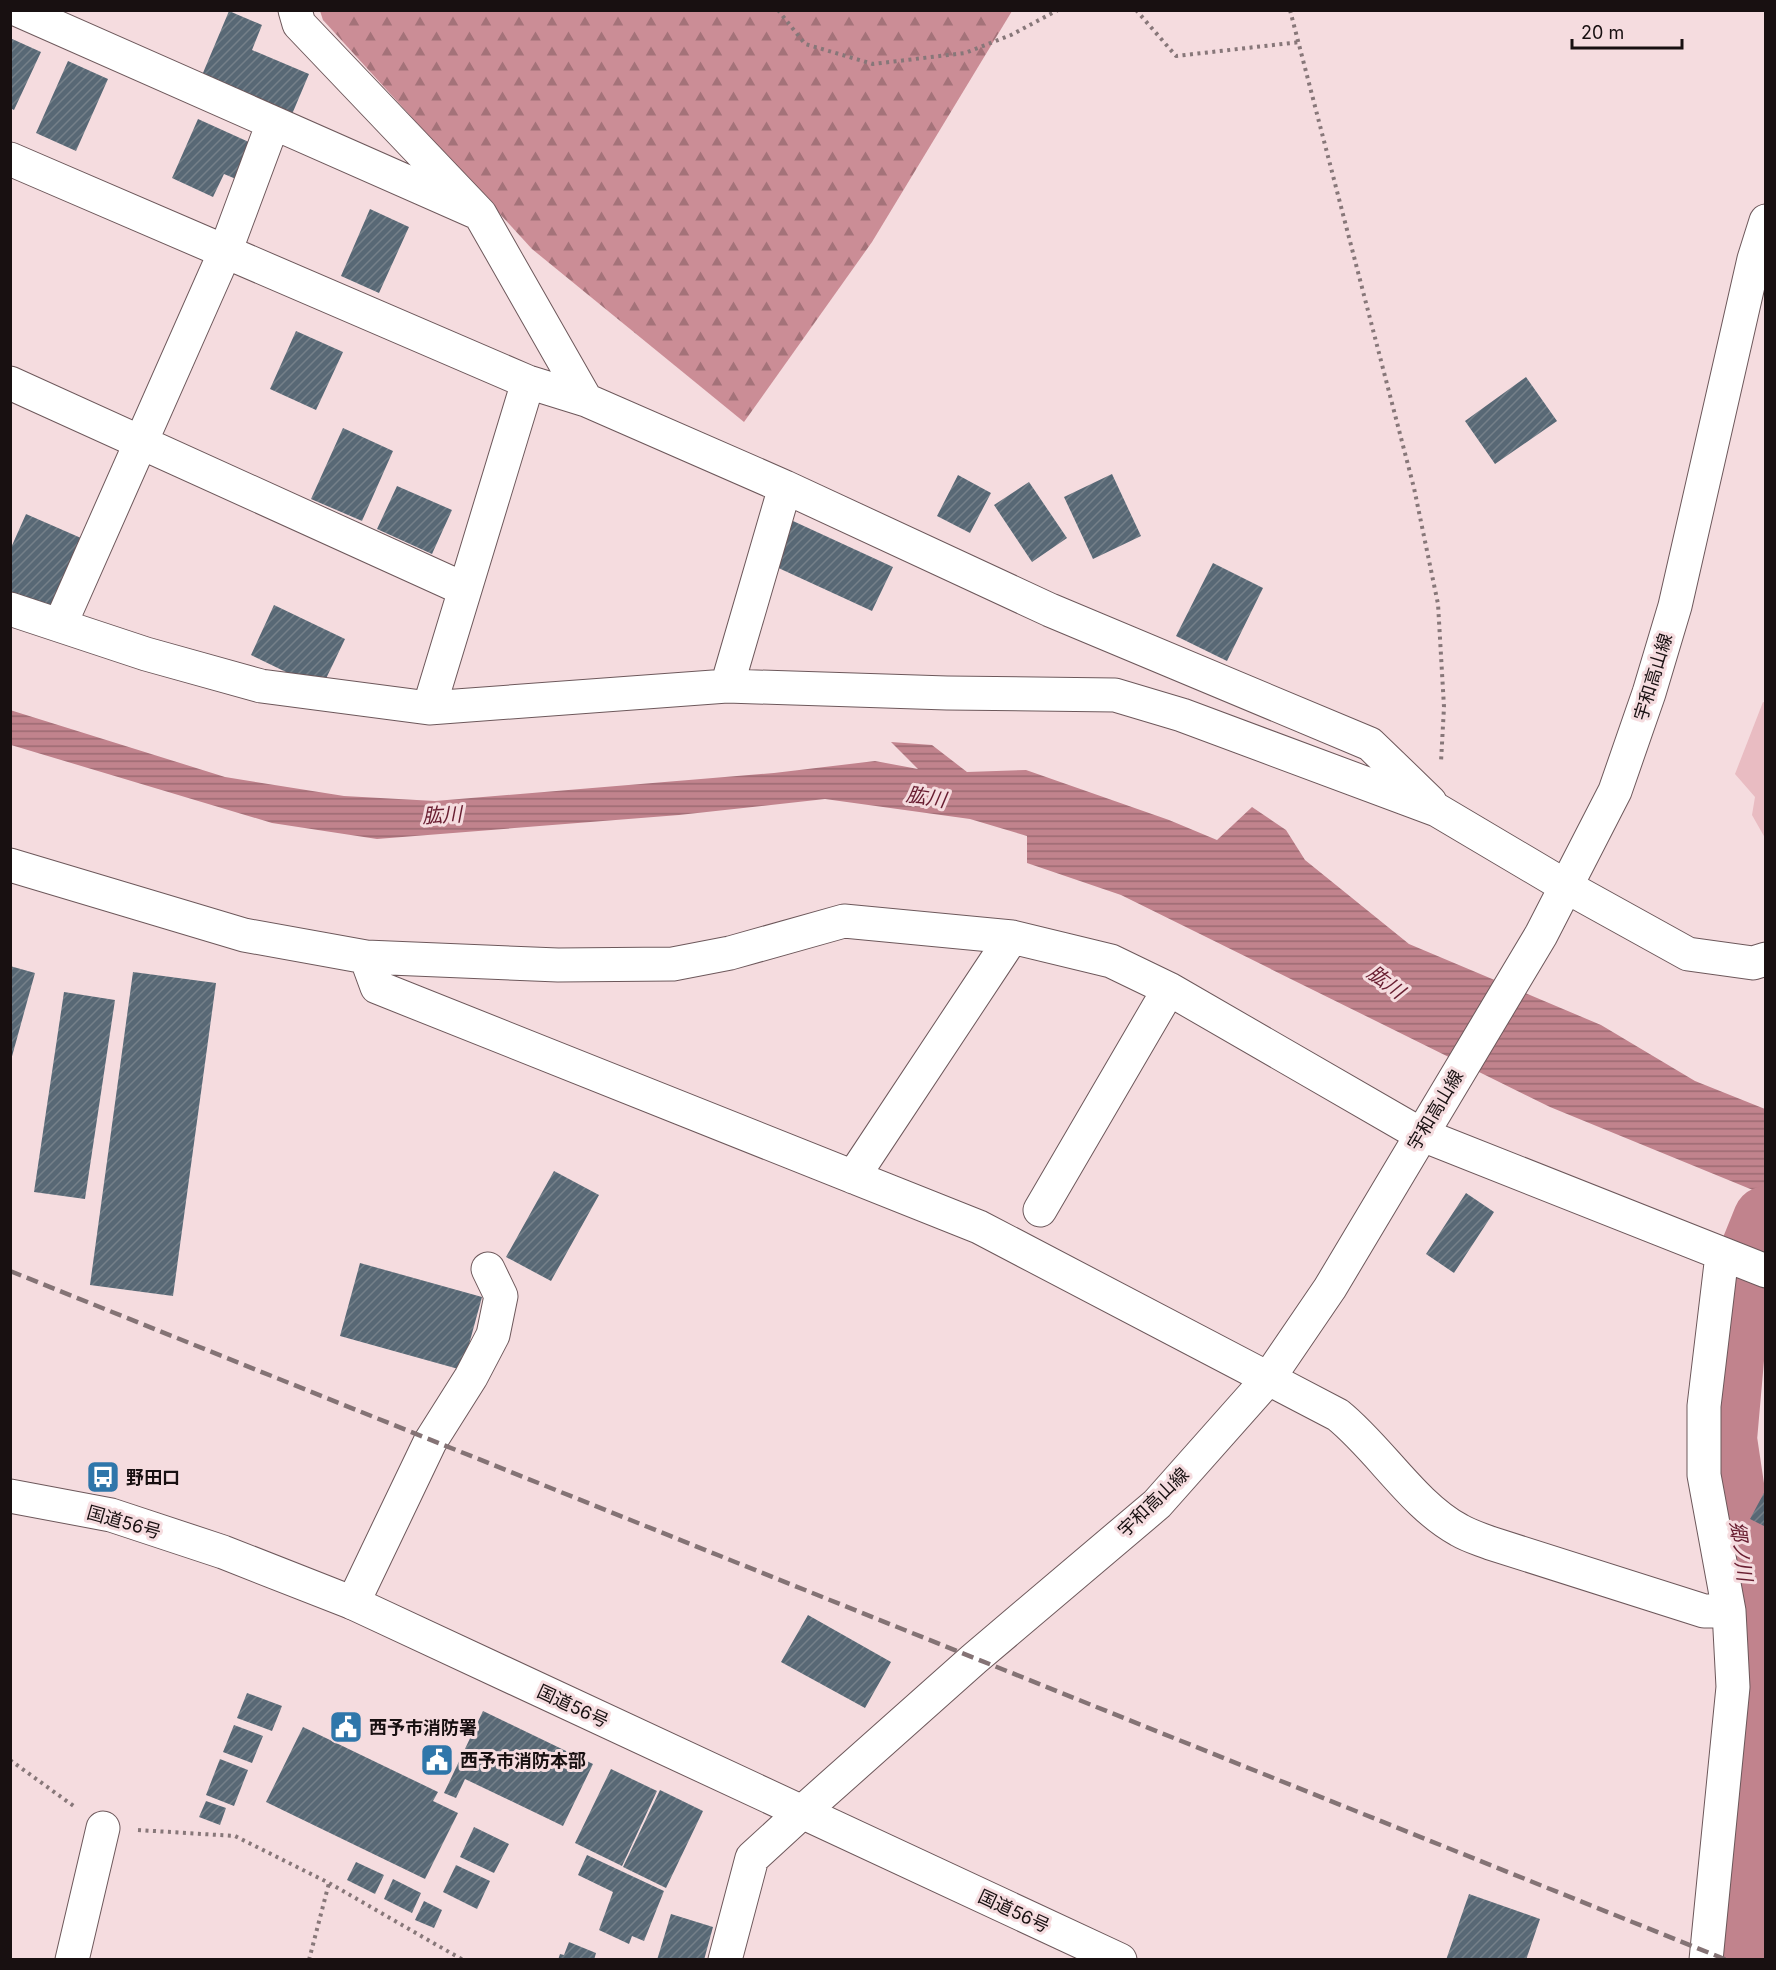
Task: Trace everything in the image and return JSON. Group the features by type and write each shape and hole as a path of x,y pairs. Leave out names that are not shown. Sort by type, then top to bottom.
{"main road":[{"path":"18,10 480,214"},
{"path":"296,10 299,24 480,214 586,400"},
{"path":"60,625 225,252 273,123"},
{"path":"10,159 528,382 586,400 785,487 1050,610 1370,744 1437,810"},
{"name":"宇和高山線","path":"726,1959 752,1858 974,1659 1157,1504 1268,1378 1330,1288 1541,935 1615,791 1650,693 1675,606 1754,259 1766,221"},
{"path":"429,708 528,382"},
{"path":"10,383 464,589"},
{"path":"727,686 785,487"},
{"path":"10,609 146,654 261,686 429,708 727,686 947,693 1115,695 1182,715 1437,810 1567,887 1688,954 1753,963 1766,959"},
{"path":"10,865 244,935 366,957 558,965 673,963 730,953 844,921 1012,937 1110,961 1427,1123 1722,1255 1766,1271"},
{"path":"853,1177 1012,937"},
{"path":"366,957 377,987 979,1227 1268,1378 1338,1415 1361,1434 1425,1504 1458,1530 1490,1543 1704,1611 1729,1611"},
{"path":"1040,1210 1168,989"},
{"path":"1706,1959 1733,1687 1729,1611 1704,1475 1704,1406 1722,1255"},
{"path":"353,1603 430,1442 471,1377 493,1335 501,1296 488,1269"},
{"name":"国道56号","path":"10,1496 111,1515 223,1552 353,1603 801,1813 1120,1959"},
{"path":"72,1959 103,1828"}],"path":[{"path":"778,10 805,44 873,64 965,53 1011,35 1058,10"},
{"path":"1136,10 1176,56 1300,42"},
{"path":"1290,10 1414,488 1438,604 1444,706 1437,810"},
{"path":"10,1760 103,1828 235,1836 329,1883 463,1959"},
{"path":"309,1959 329,1883"}],"shaded area":[{"path":"1763,702 1766,703 1765,838 1752,815 1755,797 1735,774"}],"green space":[{"path":"320,11 1012,11 872,242 744,422 532,249 323,20"}],"water":[{"name":"肱川","path":"10,710 225,777 344,796 435,801 774,773 875,761 918,769 891,742 932,745 967,772 1026,770 1169,820 1217,840 1252,807 1286,830 1305,860 1409,944 1601,1025 1695,1081 1765,1109 1765,1195 1550,1107 1121,895 1027,863 1027,836 970,819 825,799 679,815 377,839 272,823 11,745"}],"building":[{"path":"229,11 262,25 252,50 309,74 290,119 200,80"},
{"path":"10,38 41,52 14,110 10,108"},
{"path":"68,61 108,79 76,151 36,133"},
{"path":"198,119 251,143 236,179 224,174 213,197 172,178"},
{"path":"370,209 409,227 379,293 341,276"},
{"path":"296,331 343,352 316,410 270,389"},
{"path":"1526,377 1557,421 1495,464 1465,421"},
{"path":"343,428 393,451 362,521 311,499"},
{"path":"1112,474 1141,536 1093,559 1064,497"},
{"path":"958,475 991,493 970,533 937,516"},
{"path":"1029,482 1067,538 1032,562 994,505"},
{"path":"397,486 452,510 432,554 377,529"},
{"path":"26,514 81,538 47,613 10,597 10,550"},
{"path":"793,521 893,567 872,611 772,565"},
{"path":"1213,563 1263,588 1227,661 1176,636"},
{"path":"274,605 345,639 321,689 251,655"},
{"path":"10,966 35,973 11,1060 10,1060"},
{"path":"133,972 216,983 173,1296 90,1285"},
{"path":"64,992 115,1000 85,1199 34,1192"},
{"path":"554,1171 599,1195 551,1281 506,1257"},
{"path":"1466,1193 1494,1212 1454,1273 1426,1254"},
{"path":"360,1263 482,1297 462,1370 340,1336"},
{"path":"1766,1489 1766,1527 1750,1519"},
{"path":"808,1615 891,1662 865,1708 781,1662"},
{"path":"247,1693 282,1706 272,1731 237,1718"},
{"path":"483,1711 593,1764 563,1826 465,1779 456,1798 444,1793"},
{"path":"234,1725 263,1736 252,1763 223,1752"},
{"path":"303,1727 438,1792 433,1801 458,1813 425,1879 266,1802"},
{"path":"220,1759 248,1770 234,1806 206,1795"},
{"path":"611,1769 657,1791 622,1866 575,1843"},
{"path":"660,1790 703,1811 666,1888 623,1867"},
{"path":"206,1801 226,1808 220,1825 199,1817"},
{"path":"474,1827 509,1844 494,1873 460,1857"},
{"path":"587,1855 664,1891 644,1941 632,1936 629,1944 599,1930 613,1892 578,1875"},
{"path":"356,1862 384,1875 375,1894 347,1880"},
{"path":"456,1865 490,1881 477,1909 443,1892"},
{"path":"393,1879 421,1893 412,1913 384,1899"},
{"path":"1469,1894 1540,1919 1526,1960 1446,1960"},
{"path":"424,1901 442,1910 434,1928 415,1920"},
{"path":"671,1914 713,1927 704,1960 657,1960"},
{"path":"569,1942 596,1953 594,1960 558,1960 560,1954 564,1955"}],"waterway":[{"name":"郷ノ川","path":"1732,1960 1752,1701 1749,1606 1724,1439 1737,1291 1766,1219"}],"railway":[{"path":"10,1271 1727,1960"}],"place":[{"name":"野田口","path":"103,1477"},
{"name":"西予市消防署","path":"346,1727"},
{"name":"西予市消防本部","path":"437,1760"}]}
